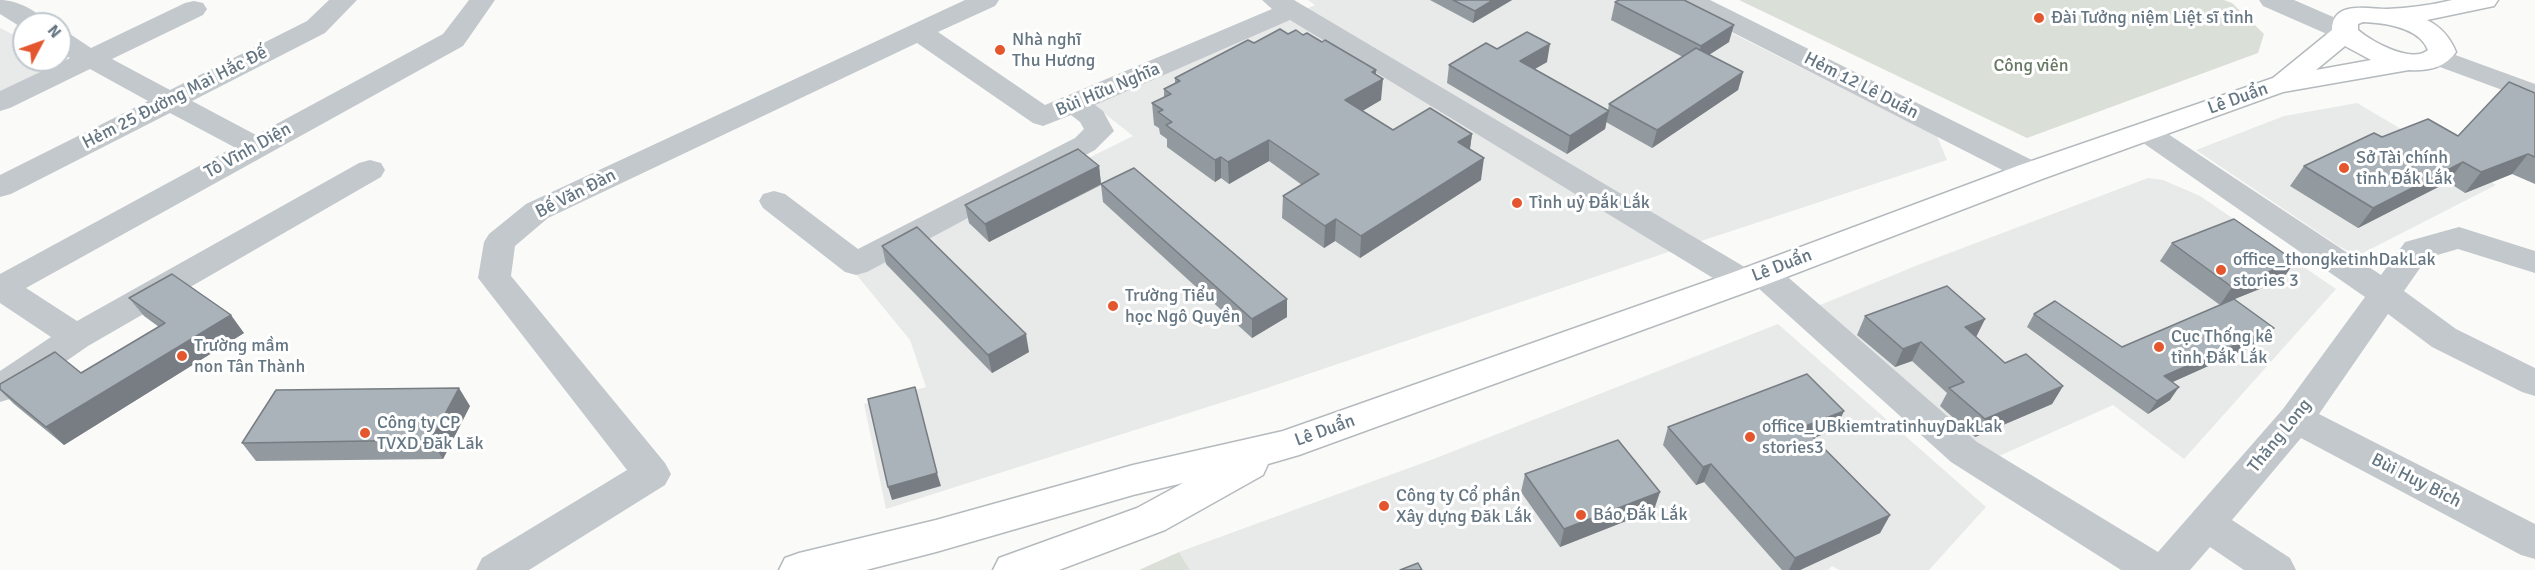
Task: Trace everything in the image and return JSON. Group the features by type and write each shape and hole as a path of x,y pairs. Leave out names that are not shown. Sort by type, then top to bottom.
{"main road":[{"path":"2377,15 2439,11 2481,1"},
{"path":"2377,15 2414,25 2438,48 2451,23 2481,1"},
{"name":"Lê Duẩn","path":"2277,85 2323,52 2345,32 2345,20 2351,16 2377,15"},
{"path":"2345,32 2359,45 2370,51 2410,62"},
{"name":"Lê Duẩn","path":"800,570 936,536 1133,480 1286,445 1752,277 2031,172 2277,85 2432,60 2438,48"},
{"name":"Lê Duẩn","path":"1013,570 1151,519 1286,445"},
{"path":"876,570 936,536"}],"street":[{"name":"Hẻm 25 Đường Mai Hắc Đế","path":"0,187 316,27 344,0"},
{"name":"Tô Vĩnh Diện","path":"0,288 453,40 482,0"},
{"name":"Bế Văn Đàn","path":"496,570 652,474 494,278 500,242 537,211 986,0"},
{"name":"Hẻm 12 Lê Duẩn","path":"1690,0 2031,172"},
{"path":"2272,0 2345,32"},
{"path":"2313,0 2377,15"},
{"path":"0,3 15,12"},
{"path":"1283,5 1752,277 1964,452 2154,570"},
{"name":"Bùi Hữu Nghĩa","path":"920,32 1043,117 1283,5"},
{"path":"0,102 194,9"},
{"path":"72,47 256,147"},
{"path":"2438,48 2535,94"},
{"path":"774,201 856,264 1085,144 1099,131 1093,117 1074,104"},
{"path":"2145,132 2383,293 2444,338 2535,383"},
{"path":"0,389 76,337 370,170"},
{"name":"Thăng Long","path":"2166,570 2296,419 2383,293 2416,250 2459,238 2535,262"},
{"path":"0,288 76,337"},
{"name":"Bùi Huy Bích","path":"2296,419 2535,543"},
{"path":"2206,524 2276,570"}],"shaded area":[{"name":"Tỉnh uỷ Đắk Lắk","path":"1308,0 1666,0 1937,136 1947,160 1258,391 886,509 864,404 926,387 910,340 855,273 1133,136 1094,105 1315,5"},
{"path":"0,28 12,34 12,72 44,72 0,93"},
{"name":"Sở Tài chính tỉnh Đắk Lắk","path":"2357,103 2496,185 2357,256 2337,245 2196,150 2284,116"},
{"name":"Cục Thống kê tỉnh Đắk Lắk","path":"2148,178 2163,180 2200,196 2336,289 2184,459 2113,405 1979,465 1798,314 1923,263"},
{"path":"1778,324 1986,507 1929,570 1839,570 1832,566 1828,570 1190,570 1179,552 1431,460"}],"green space":[{"name":"Công viên","path":"1739,0 2224,0 2232,3 2264,34 2258,53 2027,138"},
{"path":"1179,552 1190,570 1139,570"}],"building":[{"path":"1453,0 1493,0 1475,11"},
{"path":"1619,0 1684,0 1734,25 1701,46 1615,2"},
{"path":"1280,29 1288,34 1296,30 1303,35 1307,33 1322,42 1325,40 1376,70 1372,72 1383,79 1345,100 1393,130 1430,108 1472,134 1458,142 1484,158 1361,236 1336,219 1325,226 1283,196 1319,174 1269,140 1228,162 1221,157 1215,160 1166,125 1172,122 1158,112 1163,110 1152,103 1171,94 1164,89 1180,81 1175,78 1248,40 1254,43"},
{"path":"1527,32 1550,44 1520,61 1609,111 1570,136 1449,65 1486,43 1497,49"},
{"path":"1696,48 1743,72 1657,130 1609,104"},
{"path":"2509,82 2535,93 2535,157 2528,154 2481,172 2463,162 2373,208 2304,166 2374,133 2382,137 2428,119 2458,136"},
{"path":"1078,149 1099,166 985,224 965,205"},
{"path":"1134,168 1287,299 1252,319 1101,184"},
{"path":"2234,219 2295,261 2232,287 2172,243"},
{"path":"917,227 1026,334 988,355 882,246"},
{"path":"172,274 231,315 46,427 0,389 0,384 55,352 81,373 165,323 129,298"},
{"path":"1947,286 1985,319 1965,327 2005,363 2026,354 2063,386 1985,419 1949,388 1964,382 1921,342 1903,349 1865,316"},
{"path":"2234,299 2274,328 2164,376 2179,387 2157,401 2034,314 2055,301 2122,347"},
{"path":"1807,374 1844,411 1803,427 1890,515 1795,558 1711,464 1703,467 1668,427"},
{"path":"915,387 937,473 888,487 868,399"},
{"path":"459,388 431,440 242,443 276,390"},
{"path":"1618,440 1660,492 1564,529 1525,474"},
{"path":"1418,563 1422,570 1400,570"}],"place":[{"name":"Đài Tưởng niệm Liệt sĩ tỉnh","path":"2039,18"},
{"name":"Nhà nghĩ Thu Hương","path":"1000,50"},
{"name":"Sở Tài chính tỉnh Đắk Lắk","path":"2344,168"},
{"name":"Tỉnh uỷ Đắk Lắk","path":"1517,203"},
{"name":"office_thongketinhDakLak stories 3","path":"2221,270"},
{"name":"Trường Tiểu học Ngô Quyền","path":"1113,306"},
{"name":"Cục Thống kê tỉnh Đắk Lắk","path":"2159,347"},
{"name":"Trường mầm non Tân Thành","path":"182,356"},
{"name":"Công ty CP TVXD Đăk Lăk","path":"365,433"},
{"name":"office_UBkiemtratinhuyDakLak stories3","path":"1750,437"},
{"name":"Công ty Cổ phần Xây dựng Đăk Lắk","path":"1384,506"},
{"name":"Báo Đắk Lắk","path":"1581,515"}]}
